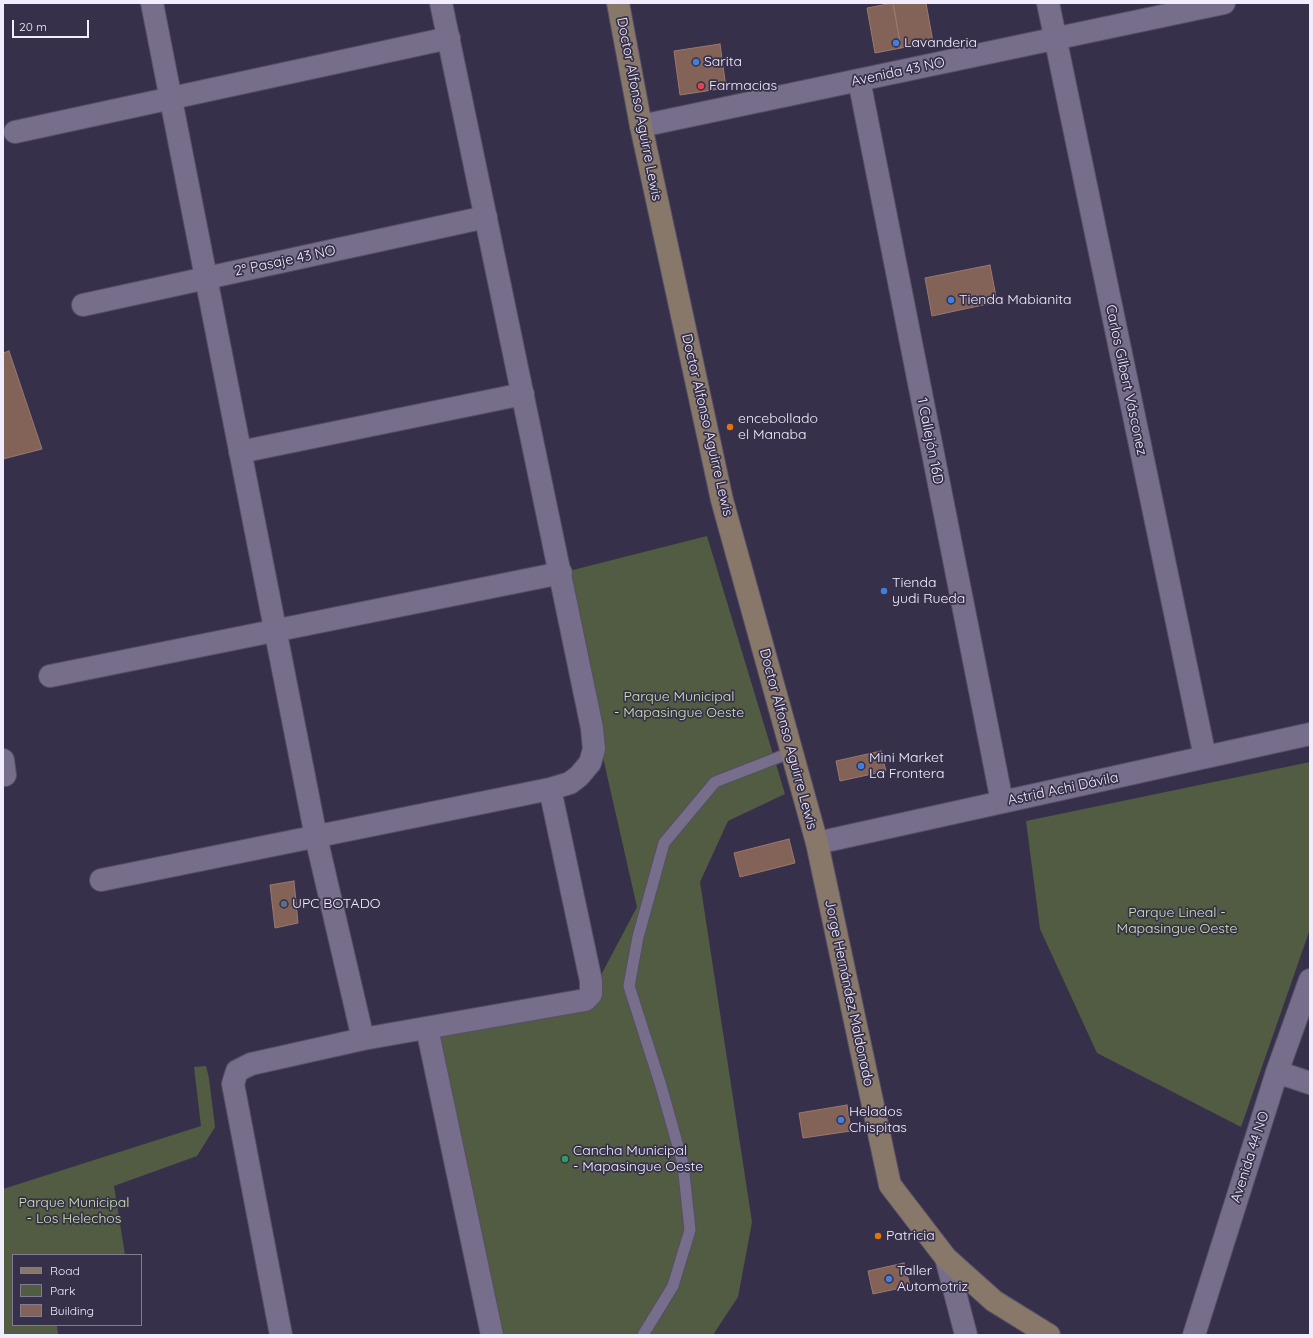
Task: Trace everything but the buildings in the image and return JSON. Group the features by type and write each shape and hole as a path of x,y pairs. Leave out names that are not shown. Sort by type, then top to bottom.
{"street":[{"path":"152,3 316,836 363,1039"},
{"path":"101,880 550,789 570,783 579,776 590,763 594,749 592,728 561,573 441,3"},
{"name":"Doctor Alfonso Aguirre Lewis","path":"618,3 641,126 722,500 817,843"},
{"name":"Carlos Gilbert Vásconez","path":"1048,3 1205,757"},
{"name":"Avenida 43 NO","path":"641,126 1056,40 1224,3"},
{"path":"15,132 449,38"},
{"name":"1 Callejón 16D","path":"859,80 1002,802"},
{"name":"2° Pasaje 43 NO","path":"83,305 486,217"},
{"path":"240,452 523,394"},
{"path":"50,676 561,573"},
{"name":"Astrid Achi Dávila","path":"817,843 1310,734"},
{"path":"281,1335 233,1084 237,1071 251,1064 363,1039 585,1000 591,994 591,981 550,789"},
{"name":"Jorge Hernández Maldonado","path":"817,843 890,1185 946,1258 994,1301 1049,1335"},
{"name":"Avenida 44 NO","path":"1194,1335 1277,1072 1310,980"},
{"path":"427,1028 492,1335"},
{"path":"1277,1072 1310,1083"},
{"path":"946,1258 966,1335"}],"lane":[{"path":"644,1335 673,1286 690,1230 683,1164 661,1086 629,986 638,937 664,843 715,782 792,752"}],"green space":[{"name":"Parque Municipal - Mapasingue Oeste","path":"707,536 785,794 728,821 700,882 752,1222 738,1297 713,1335 492,1335 427,1028 591,994 637,907 561,573"},
{"name":"Parque Lineal - Mapasingue Oeste","path":"1310,762 1310,929 1241,1127 1097,1053 1040,929 1026,821"},
{"name":"Parque Municipal - Los Helechos","path":"206,1066 209,1078 215,1127 197,1156 114,1186 125,1254 12,1254 12,1326 57,1326 58,1335 3,1335 3,1189 201,1126 194,1067"}],"place":[{"name":"Lavanderia","path":"896,43"},
{"name":"Sarita","path":"696,62"},
{"name":"Farmacias","path":"701,86"},
{"name":"Tienda Mabianita","path":"951,300"},
{"name":"encebollado el Manaba","path":"730,427"},
{"name":"Tienda yudi Rueda","path":"884,591"},
{"name":"Mini Market La Frontera","path":"861,766"},
{"name":"UPC BOTADO","path":"284,904"},
{"name":"Helados Chispitas","path":"841,1120"},
{"name":"Cancha Municipal - Mapasingue Oeste","path":"565,1159"},
{"name":"Patricia","path":"878,1236"},
{"name":"Taller Automotriz","path":"889,1279"}]}
